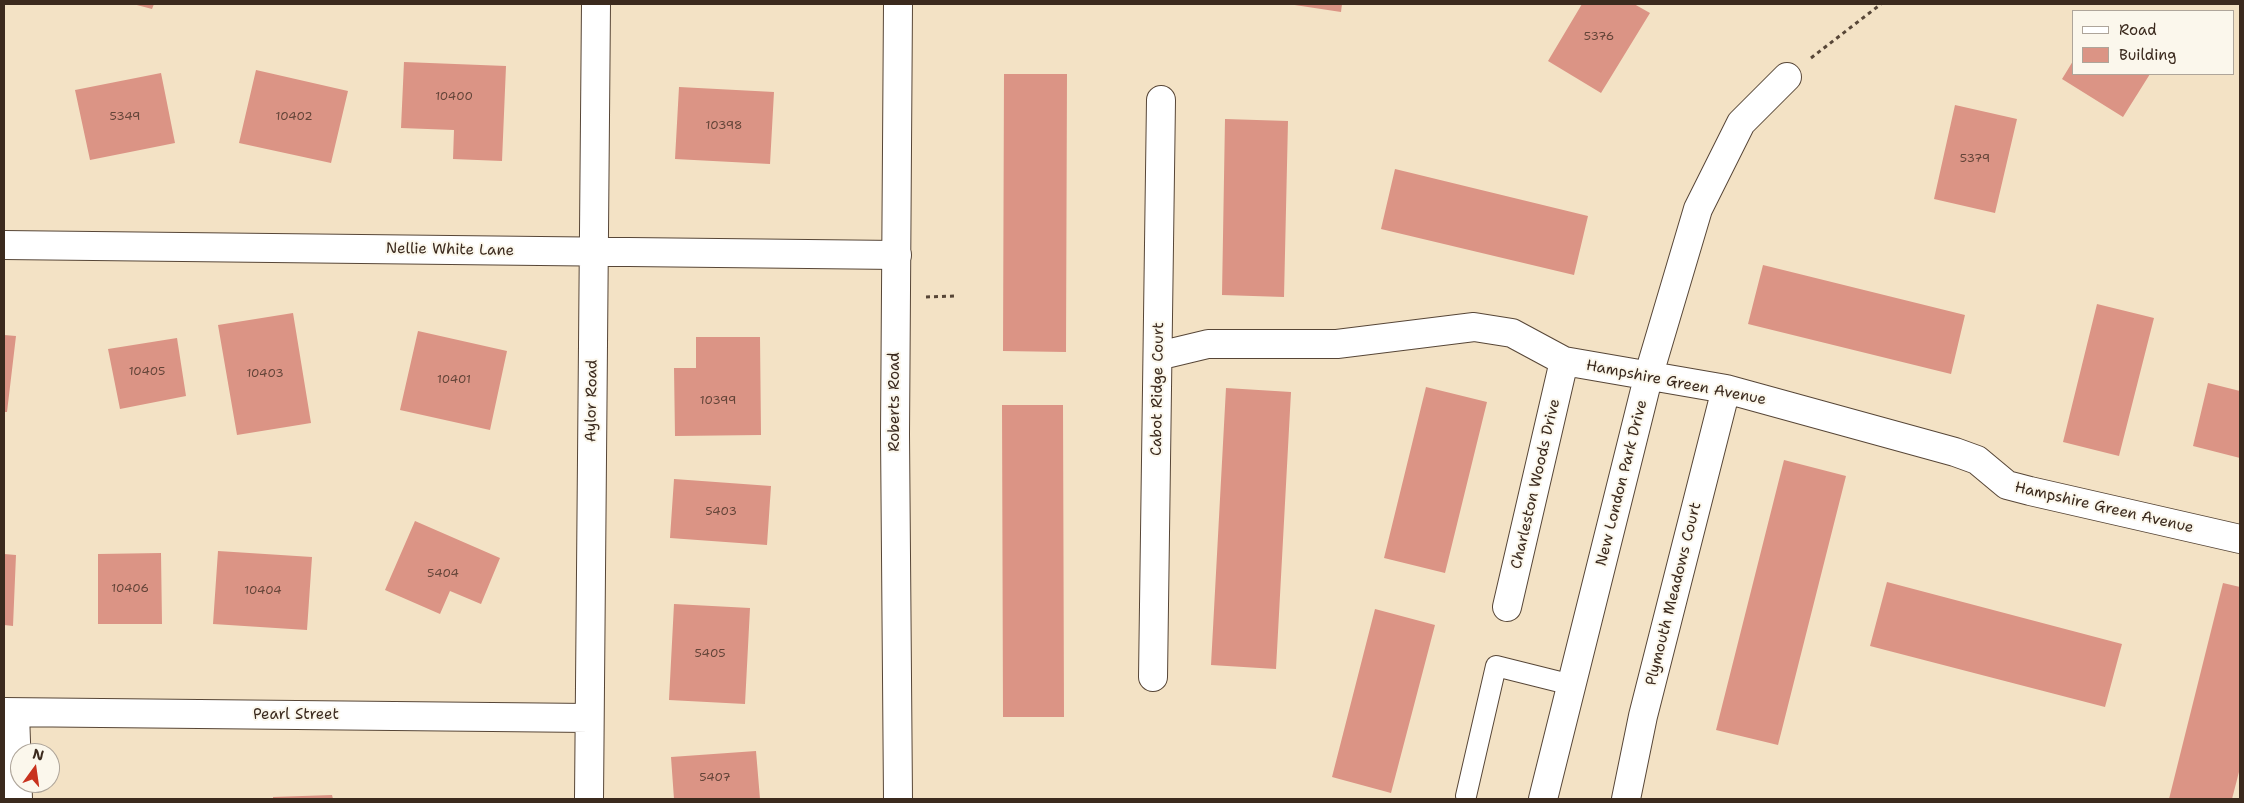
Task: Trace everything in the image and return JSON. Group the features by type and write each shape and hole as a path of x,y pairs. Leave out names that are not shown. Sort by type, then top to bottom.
{"street":[{"name":"Aylor Road","path":"589,799 596,4"},
{"name":"Roberts Road","path":"898,4 894,434 898,799"},
{"name":"New London Park Drive","path":"1544,799 1649,374 1698,209 1741,123 1787,77"},
{"name":"Cabot Ridge Court","path":"1152,677 1161,100"},
{"name":"Nellie White Lane","path":"4,245 897,255"},
{"name":"Hampshire Green Avenue","path":"1158,356 1208,344 1337,344 1474,326 1512,333 1564,361 1649,374 1726,390 1955,452 1977,460 2007,485 2030,492 2240,539"},
{"name":"Charleston Woods Drive","path":"1507,607 1564,361"},
{"name":"Plymouth Meadows Court","path":"1626,799 1643,716 1726,390"},
{"name":"Pearl Street","path":"10,712 589,718"},
{"path":"10,712 18,799"}],"lane":[{"path":"1466,796 1496,666 1572,685"}],"path":[{"path":"1787,77 1880,4"},
{"path":"921,297 954,296"}],"building":[{"path":"133,4 154,4 152,9"},
{"path":"1288,4 1342,4 1341,12"},
{"path":"1582,4 1634,4 1650,13 1601,93 1548,61"},
{"path":"404,62 506,66 502,161 453,159 454,130 401,128"},
{"path":"2072,63 2072,75 2149,75 2123,117 2062,79"},
{"path":"256,70 348,91 331,163 239,143"},
{"path":"161,73 175,143 90,160 75,90"},
{"path":"1004,74 1067,74 1066,352 1003,351"},
{"path":"679,87 774,92 770,164 675,159"},
{"path":"1955,105 2017,119 1995,213 1934,199"},
{"path":"1225,119 1288,121 1284,297 1222,295"},
{"path":"1395,169 1588,216 1574,275 1381,229"},
{"path":"1763,265 1965,315 1951,374 1748,324"},
{"path":"2097,304 2154,318 2119,456 2063,442"},
{"path":"293,313 311,423 237,435 218,325"},
{"path":"418,331 507,351 490,430 400,410"},
{"path":"4,335 16,336 7,412 4,412"},
{"path":"696,337 760,337 761,435 675,436 674,368 696,368"},
{"path":"177,338 186,396 120,409 108,349"},
{"path":"2208,383 2240,391 2240,458 2193,446"},
{"path":"1426,387 1487,402 1445,573 1384,558"},
{"path":"1226,388 1291,392 1276,669 1211,665"},
{"path":"1002,405 1063,405 1064,717 1003,717"},
{"path":"1784,460 1846,476 1778,745 1716,730"},
{"path":"674,479 771,486 767,545 670,538"},
{"path":"415,521 500,558 481,604 450,591 440,614 385,590"},
{"path":"218,551 312,557 307,630 213,624"},
{"path":"161,553 162,624 98,624 98,554"},
{"path":"4,554 16,555 13,626 4,625"},
{"path":"1887,582 2122,644 2105,707 1870,646"},
{"path":"2223,583 2240,587 2240,768 2232,799 2169,799"},
{"path":"674,604 750,608 745,704 669,700"},
{"path":"1375,609 1435,625 1391,793 1332,777"},
{"path":"756,751 760,799 674,799 671,757"},
{"path":"332,795 333,799 273,799 273,797"}]}
